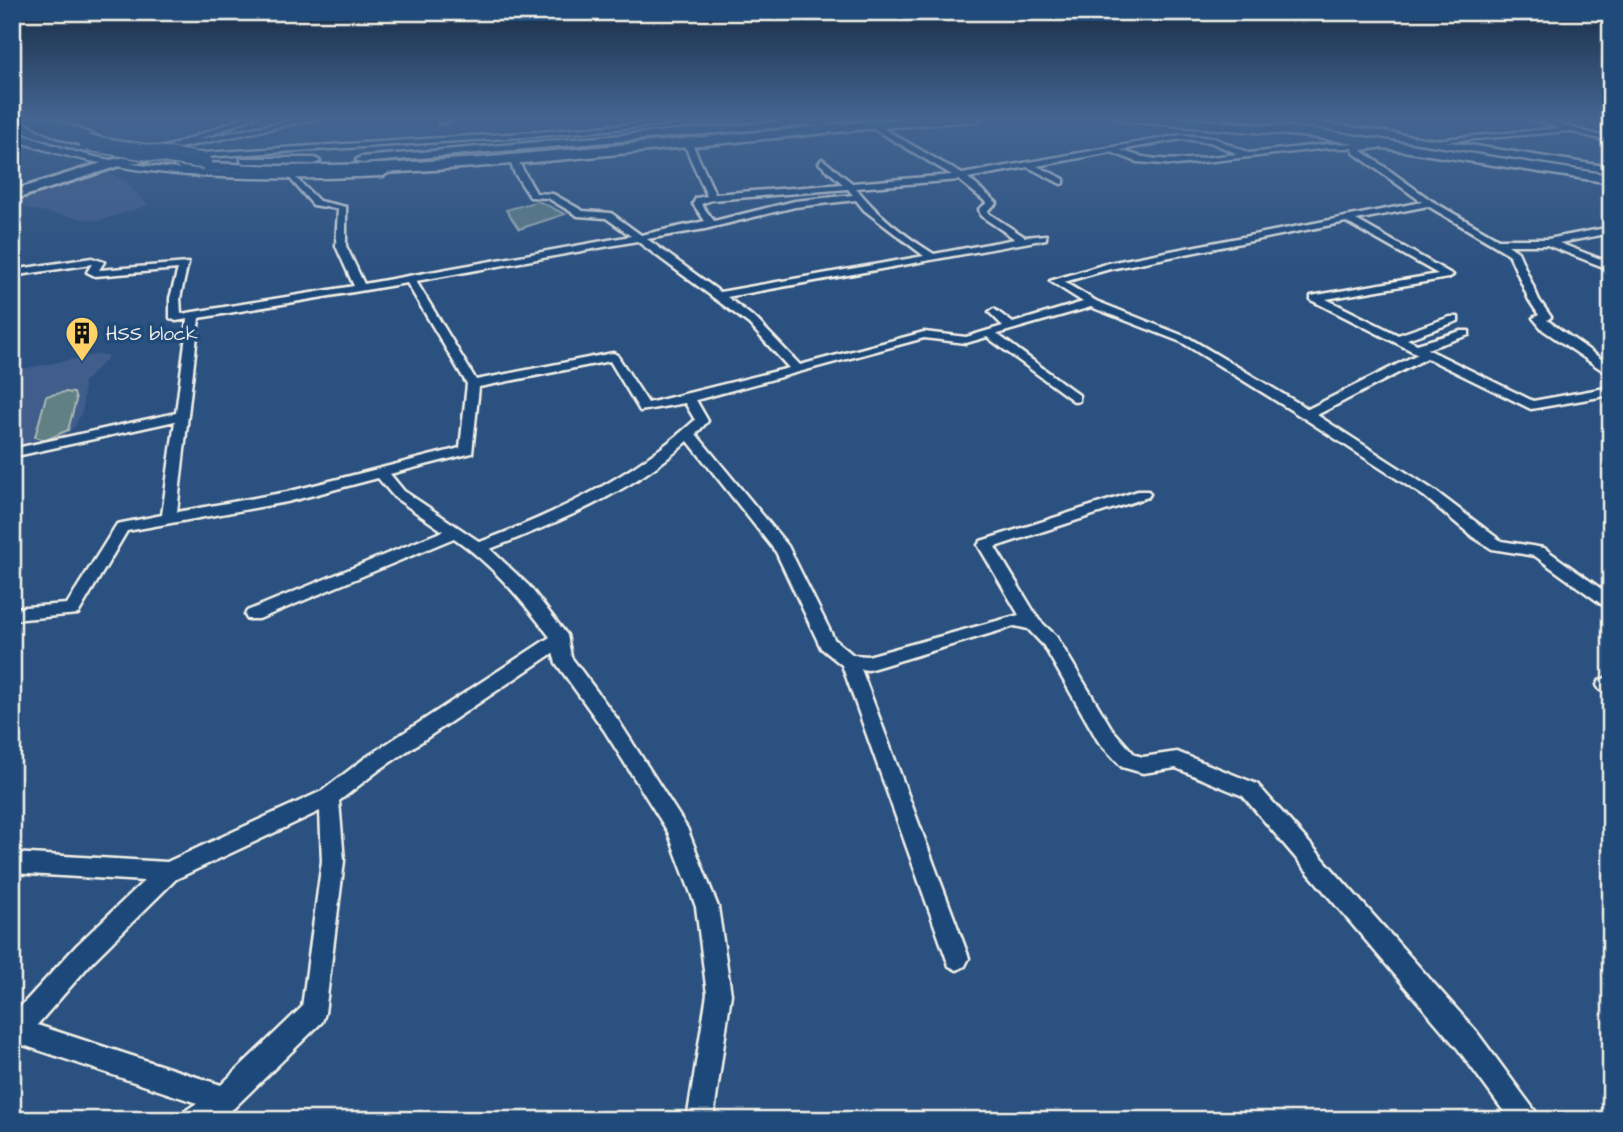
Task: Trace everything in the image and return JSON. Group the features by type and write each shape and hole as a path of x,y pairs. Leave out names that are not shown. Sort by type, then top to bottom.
{"highway":[{"path":"268,170 280,172 360,170"},
{"path":"1577,170 1611,175"},
{"path":"1579,170 1611,175"}],"main road":[{"path":"12,194 88,170"}],"street":[{"path":"185,170 291,176 419,170"},
{"path":"517,170 533,195 550,196 582,214 608,215 753,322 797,369"},
{"path":"700,170 712,197"},
{"path":"832,170 857,197 913,245 933,257"},
{"path":"949,170 993,204 984,209 984,214 1023,240"},
{"path":"708,225 708,217 697,204 699,200 712,197 961,177 1007,170"},
{"path":"1038,170 1060,181"},
{"path":"1381,170 1429,203 1497,242 1517,258 1534,300 1546,314 1546,317 1539,318 1547,328 1611,372"},
{"path":"291,176 316,203 342,207 344,214 338,229 341,246 347,265 359,284"},
{"path":"12,273 92,261 99,262 92,272 95,274 184,265 176,298 176,318 359,284 410,279 457,268 638,239 794,204 857,197"},
{"path":"1429,203 1109,266 1055,281 1091,303 1185,340 1307,414 1430,494 1497,545 1539,552 1611,605"},
{"path":"1347,219 1448,275 1315,298 1531,405 1611,391"},
{"path":"1497,242 1548,242 1611,230"},
{"path":"717,296 1043,237"},
{"path":"1548,242 1611,267"},
{"path":"12,614 72,610 122,527 287,497 467,450 473,384 410,279"},
{"path":"473,384 613,357 645,408 924,335 966,340 1091,303"},
{"path":"994,312 1011,327"},
{"path":"169,519 194,315"},
{"path":"1397,339 1454,319"},
{"path":"988,333 1074,398"},
{"path":"1307,414 1375,383 1422,351 1465,333"},
{"path":"479,548 561,515 610,489 688,434 702,421 689,398"},
{"path":"12,453 182,415"},
{"path":"688,434 783,550 827,643 849,661 957,958"},
{"path":"382,473 399,494 479,548 523,590 561,639 562,658 611,725 677,828 707,907 719,994 701,1120"},
{"path":"1143,494 986,545 1033,624 1050,641 1105,735 1129,761 1143,765 1177,760 1250,790 1467,1040 1526,1120"},
{"path":"253,615 454,532"},
{"path":"849,661 868,663 1015,620 1033,624"},
{"path":"225,1099 14,1031 85,953 168,872 329,797 372,764 561,639"},
{"path":"194,1120 225,1099 313,1013 333,861 329,797"},
{"path":"12,863 168,872"}],"shaded area":[{"path":"108,172 128,183 148,205 98,221 28,209 12,200"},
{"path":"99,354 107,355 107,359 84,382 83,409 75,427 54,443 12,461 12,371"}],"green space":[{"path":"538,201 565,214 519,229 506,210"},
{"path":"74,393 76,400 68,430 46,440 35,437 46,396"}],"place":[{"name":"HSS block","path":"82,363"}]}
